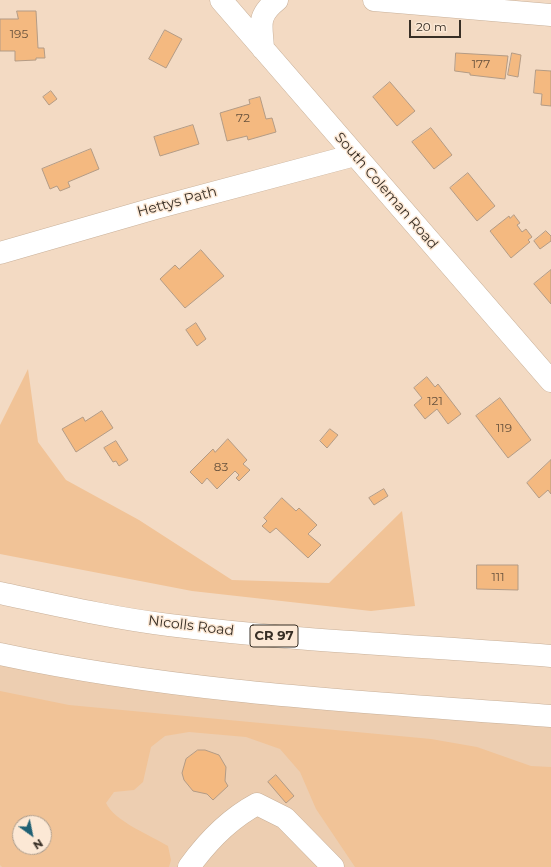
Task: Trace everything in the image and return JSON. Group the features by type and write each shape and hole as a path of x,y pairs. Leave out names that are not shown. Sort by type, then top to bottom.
{"main road":[{"name":"South Coleman Road","path":"221,0 551,381"},
{"path":"263,49 263,13 277,0"},
{"path":"374,0 551,15"},
{"name":"Hettys Path","path":"0,253 156,208 355,155"},
{"name":"Nicolls Road","path":"0,593 105,615 168,625 313,640 471,649 551,656"},
{"path":"471,649 551,648"},
{"path":"0,654 120,677 201,687 353,701 551,716"},
{"path":"189,867 214,837 232,820 257,804 285,818 333,867"}],"shaded area":[{"path":"28,369 38,442 66,480 139,520 232,580 329,583 402,511 415,606 371,611 192,591 0,554 0,425"},
{"path":"0,654 551,716 551,867 0,867"},
{"path":"0,691 69,705 431,739 477,747 531,766 551,767 551,867 355,867 316,809 300,772 280,749 246,737 189,732 165,736 151,747 143,782 134,790 114,792 106,803 110,810 124,822 168,846 171,860 169,867 2,867 0,865"}],"building":[{"path":"17,11 36,11 38,48 44,48 45,58 15,61 15,51 0,51 0,19 18,19"},
{"path":"165,30 182,39 166,68 149,59"},
{"path":"456,53 508,56 505,79 470,75 470,73 455,71"},
{"path":"512,53 521,55 518,77 508,75"},
{"path":"536,70 551,71 551,106 541,105 542,94 534,93"},
{"path":"390,82 415,111 397,126 373,97"},
{"path":"51,91 57,99 49,105 43,97"},
{"path":"260,97 266,119 272,118 276,132 248,140 247,136 227,141 220,113 250,104 249,100"},
{"path":"193,125 199,144 160,156 154,137"},
{"path":"431,128 452,155 434,169 412,142"},
{"path":"91,149 99,169 68,182 70,187 60,191 57,186 50,189 42,169"},
{"path":"468,173 495,206 477,221 450,188"},
{"path":"514,215 520,223 517,225 522,232 526,229 532,237 528,240 530,242 511,258 490,231 509,216 510,218"},
{"path":"546,231 551,236 551,241 540,249 534,241"},
{"path":"201,250 224,276 185,308 160,279 175,265 179,269"},
{"path":"551,270 551,304 534,284"},
{"path":"196,323 206,339 197,346 186,330"},
{"path":"427,377 435,387 438,384 461,414 448,424 437,409 425,419 414,405 422,398 414,388"},
{"path":"500,398 531,440 508,458 476,416"},
{"path":"102,411 113,428 76,452 62,429 83,417 85,421"},
{"path":"330,429 338,435 327,448 320,441"},
{"path":"228,439 247,460 243,464 250,470 239,481 236,478 239,475 235,471 217,489 207,478 202,484 190,472 213,449 215,452"},
{"path":"116,441 128,460 119,466 116,461 113,462 104,448"},
{"path":"551,460 551,494 548,490 539,498 527,483"},
{"path":"384,489 388,496 374,505 369,498"},
{"path":"282,498 296,511 299,508 317,525 308,534 321,545 308,558 276,528 270,533 262,526 267,521 264,518"},
{"path":"477,565 518,565 518,590 477,589"},
{"path":"198,750 205,750 219,755 226,767 225,781 228,786 213,800 207,794 193,791 184,780 182,773 186,759"},
{"path":"276,775 294,796 286,803 268,782"}]}
